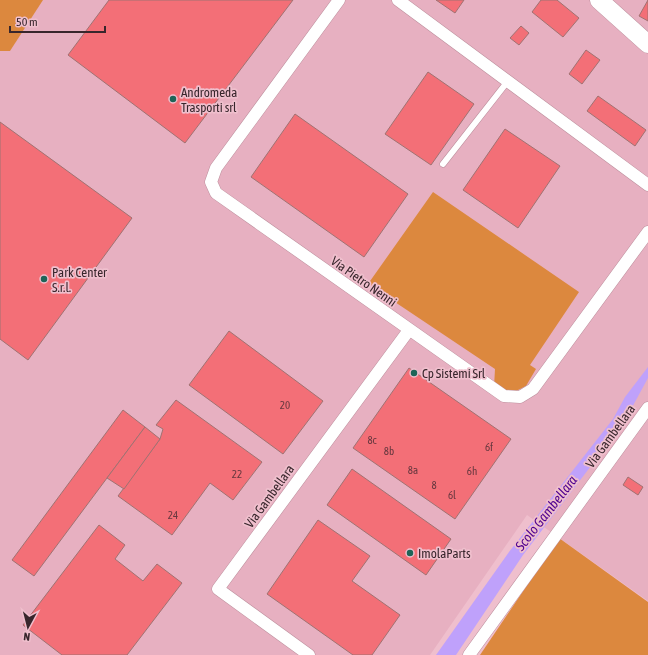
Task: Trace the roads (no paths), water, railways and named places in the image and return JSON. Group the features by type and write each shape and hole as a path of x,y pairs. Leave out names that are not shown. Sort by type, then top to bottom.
{"street":[{"name":"Via Pietro Nenni","path":"339,0 216,168 211,182 216,193 504,396 520,397 533,389 648,232"},
{"path":"398,0 648,185"},
{"path":"599,0 648,44"},
{"name":"Via Gambellara","path":"309,655 218,589 409,330"},
{"name":"Via Gambellara","path":"469,655 648,408"}],"lane":[{"path":"444,164 508,81"}],"water":[{"name":"Scolo Gambellara","path":"648,367 648,378 623,424 523,555 456,655 436,655 509,552 613,419 625,397"}],"place":[{"name":"Andromeda Trasporti srl","path":"173,99"},
{"name":"Park Center S.r.l.","path":"44,279"},
{"name":"Cp Sistemi Srl","path":"414,373"},
{"name":"ImolaParts","path":"410,553"}]}
